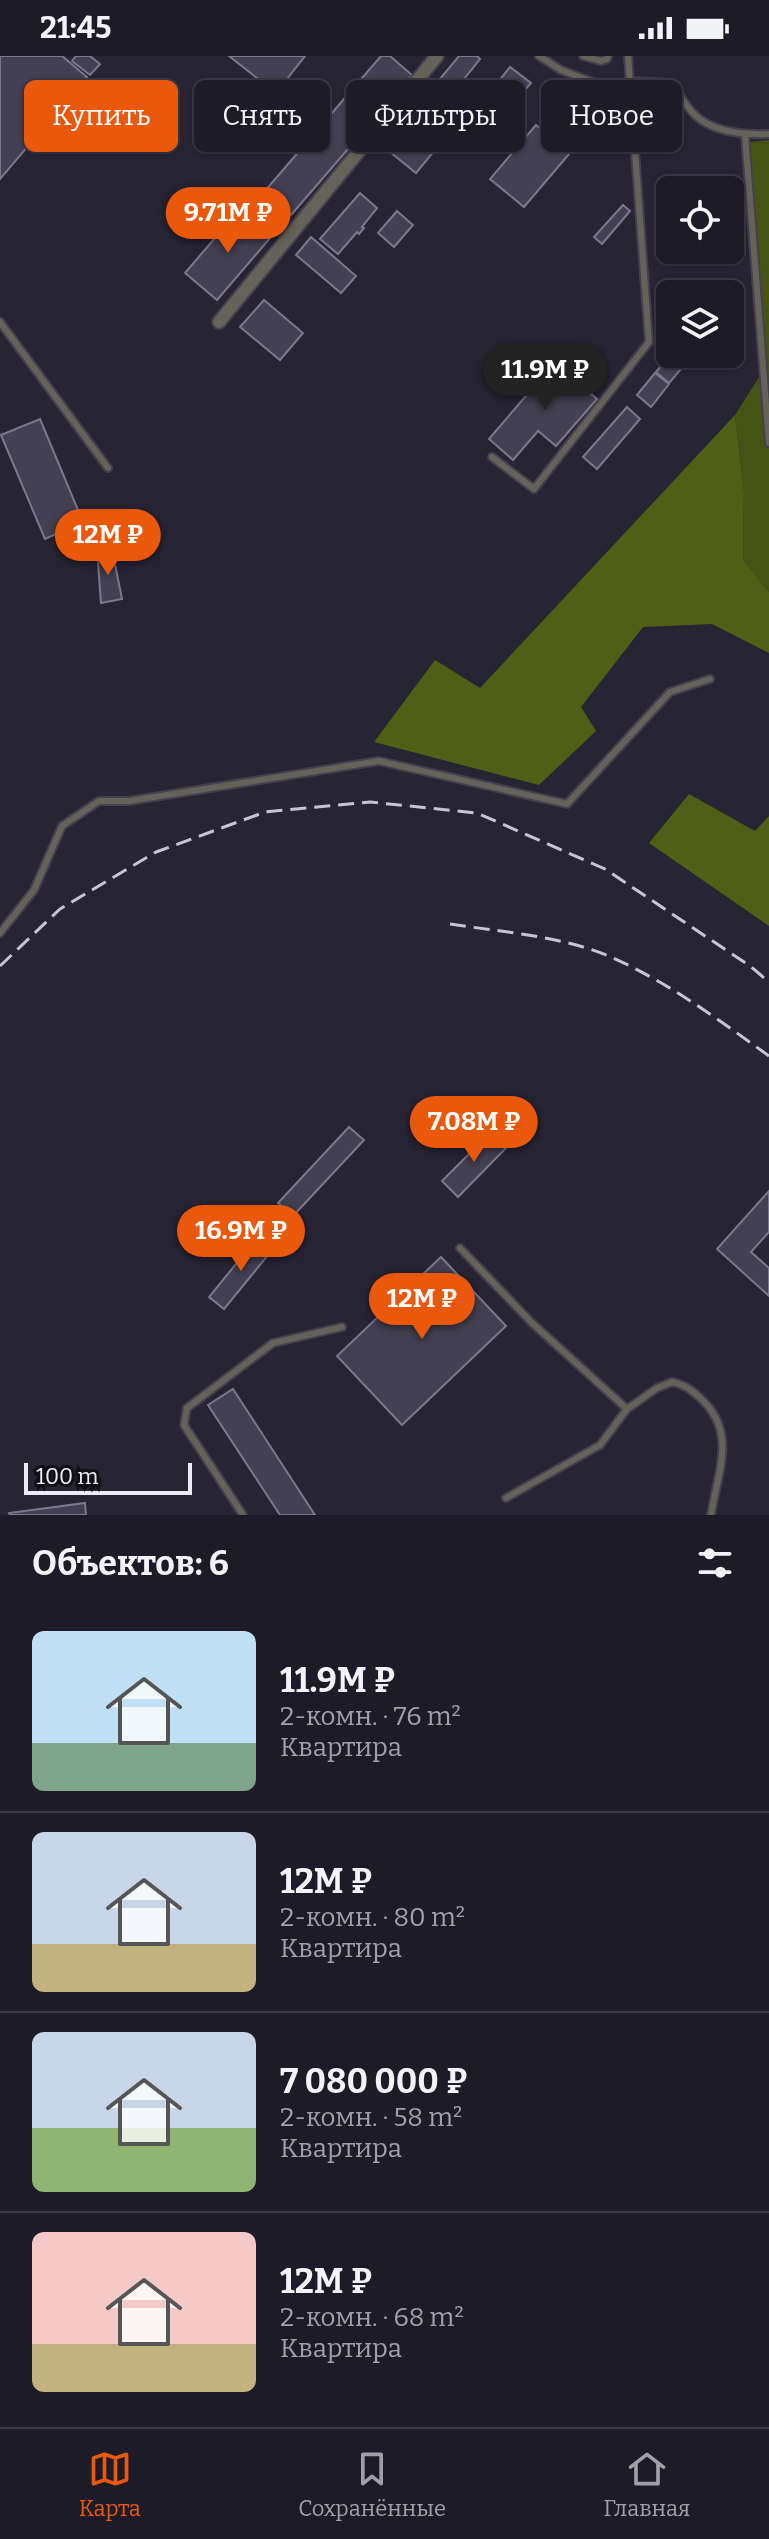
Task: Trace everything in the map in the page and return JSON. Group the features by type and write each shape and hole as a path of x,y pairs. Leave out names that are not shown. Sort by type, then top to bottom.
{"street":[{"path":"417,80 437,56"},
{"path":"219,322 358,152"}],"lane":[{"path":"539,56 561,70 587,80"},
{"path":"583,56 601,61 608,56"},
{"path":"628,56 630,80"},
{"path":"682,97 695,116 721,129 745,135 769,134"},
{"path":"745,135 769,443"},
{"path":"492,457 534,489 649,342 635,152"},
{"path":"0,322 108,468"},
{"path":"0,933 34,890 62,826 99,801 129,801 379,761 567,804 670,692 710,679"},
{"path":"460,1248 532,1323 627,1409"},
{"path":"243,1515 184,1425 187,1408 273,1343 342,1327"},
{"path":"506,1498 600,1445 627,1409 657,1388 672,1382 691,1390 710,1406 724,1436 711,1515"}],"green space":[{"path":"769,140 769,592 743,559 744,492 735,415 761,374 750,142"},
{"path":"735,415 744,492 743,559 769,592 769,653 712,624 643,627 581,707 596,731 539,785 374,742 435,660 480,688"},
{"path":"689,794 755,831 769,816 769,926 649,843"}],"building":[{"path":"0,56 62,56 87,77 84,80 24,80 24,151 0,179"},
{"path":"76,56 90,56 100,64 90,75 72,61"},
{"path":"229,56 305,56 286,80 259,80"},
{"path":"381,56 390,56 412,75 408,80 360,80"},
{"path":"459,56 477,56 480,59 463,80 439,80"},
{"path":"510,67 531,83 525,90 525,80 500,80"},
{"path":"346,97 346,151 291,215 264,192 298,152 330,152 330,115"},
{"path":"536,125 541,129 541,152 569,154 524,207 490,179 513,152 525,152 525,138"},
{"path":"390,152 433,152 416,173"},
{"path":"360,193 377,208 359,234 357,232 338,254 320,239"},
{"path":"623,205 630,211 602,244 594,237"},
{"path":"239,210 271,237 217,300 185,273"},
{"path":"397,211 413,225 394,247 378,233"},
{"path":"311,237 356,276 341,293 296,255"},
{"path":"264,300 303,333 280,360 240,327"},
{"path":"555,362 597,399 556,446 538,431 513,460 489,439"},
{"path":"659,368 682,368 669,383 656,372"},
{"path":"655,373 669,384 651,407 637,395"},
{"path":"627,407 640,419 597,469 583,457"},
{"path":"40,419 83,522 45,539 1,435"},
{"path":"112,549 122,599 101,603 97,550"},
{"path":"349,1127 364,1140 293,1216 278,1203"},
{"path":"491,1132 507,1147 458,1197 442,1181"},
{"path":"769,1191 769,1232 751,1252 769,1268 769,1296 717,1249"},
{"path":"258,1237 273,1249 224,1309 209,1297"},
{"path":"441,1257 506,1326 402,1425 337,1356"},
{"path":"233,1389 315,1515 280,1515 208,1405"},
{"path":"85,1503 86,1515 9,1513"}],"railway":[{"path":"0,966 60,909 156,852 265,812 370,802 477,813 605,869 769,982"},
{"path":"450,924 554,940 613,958 674,991 769,1056"}]}
